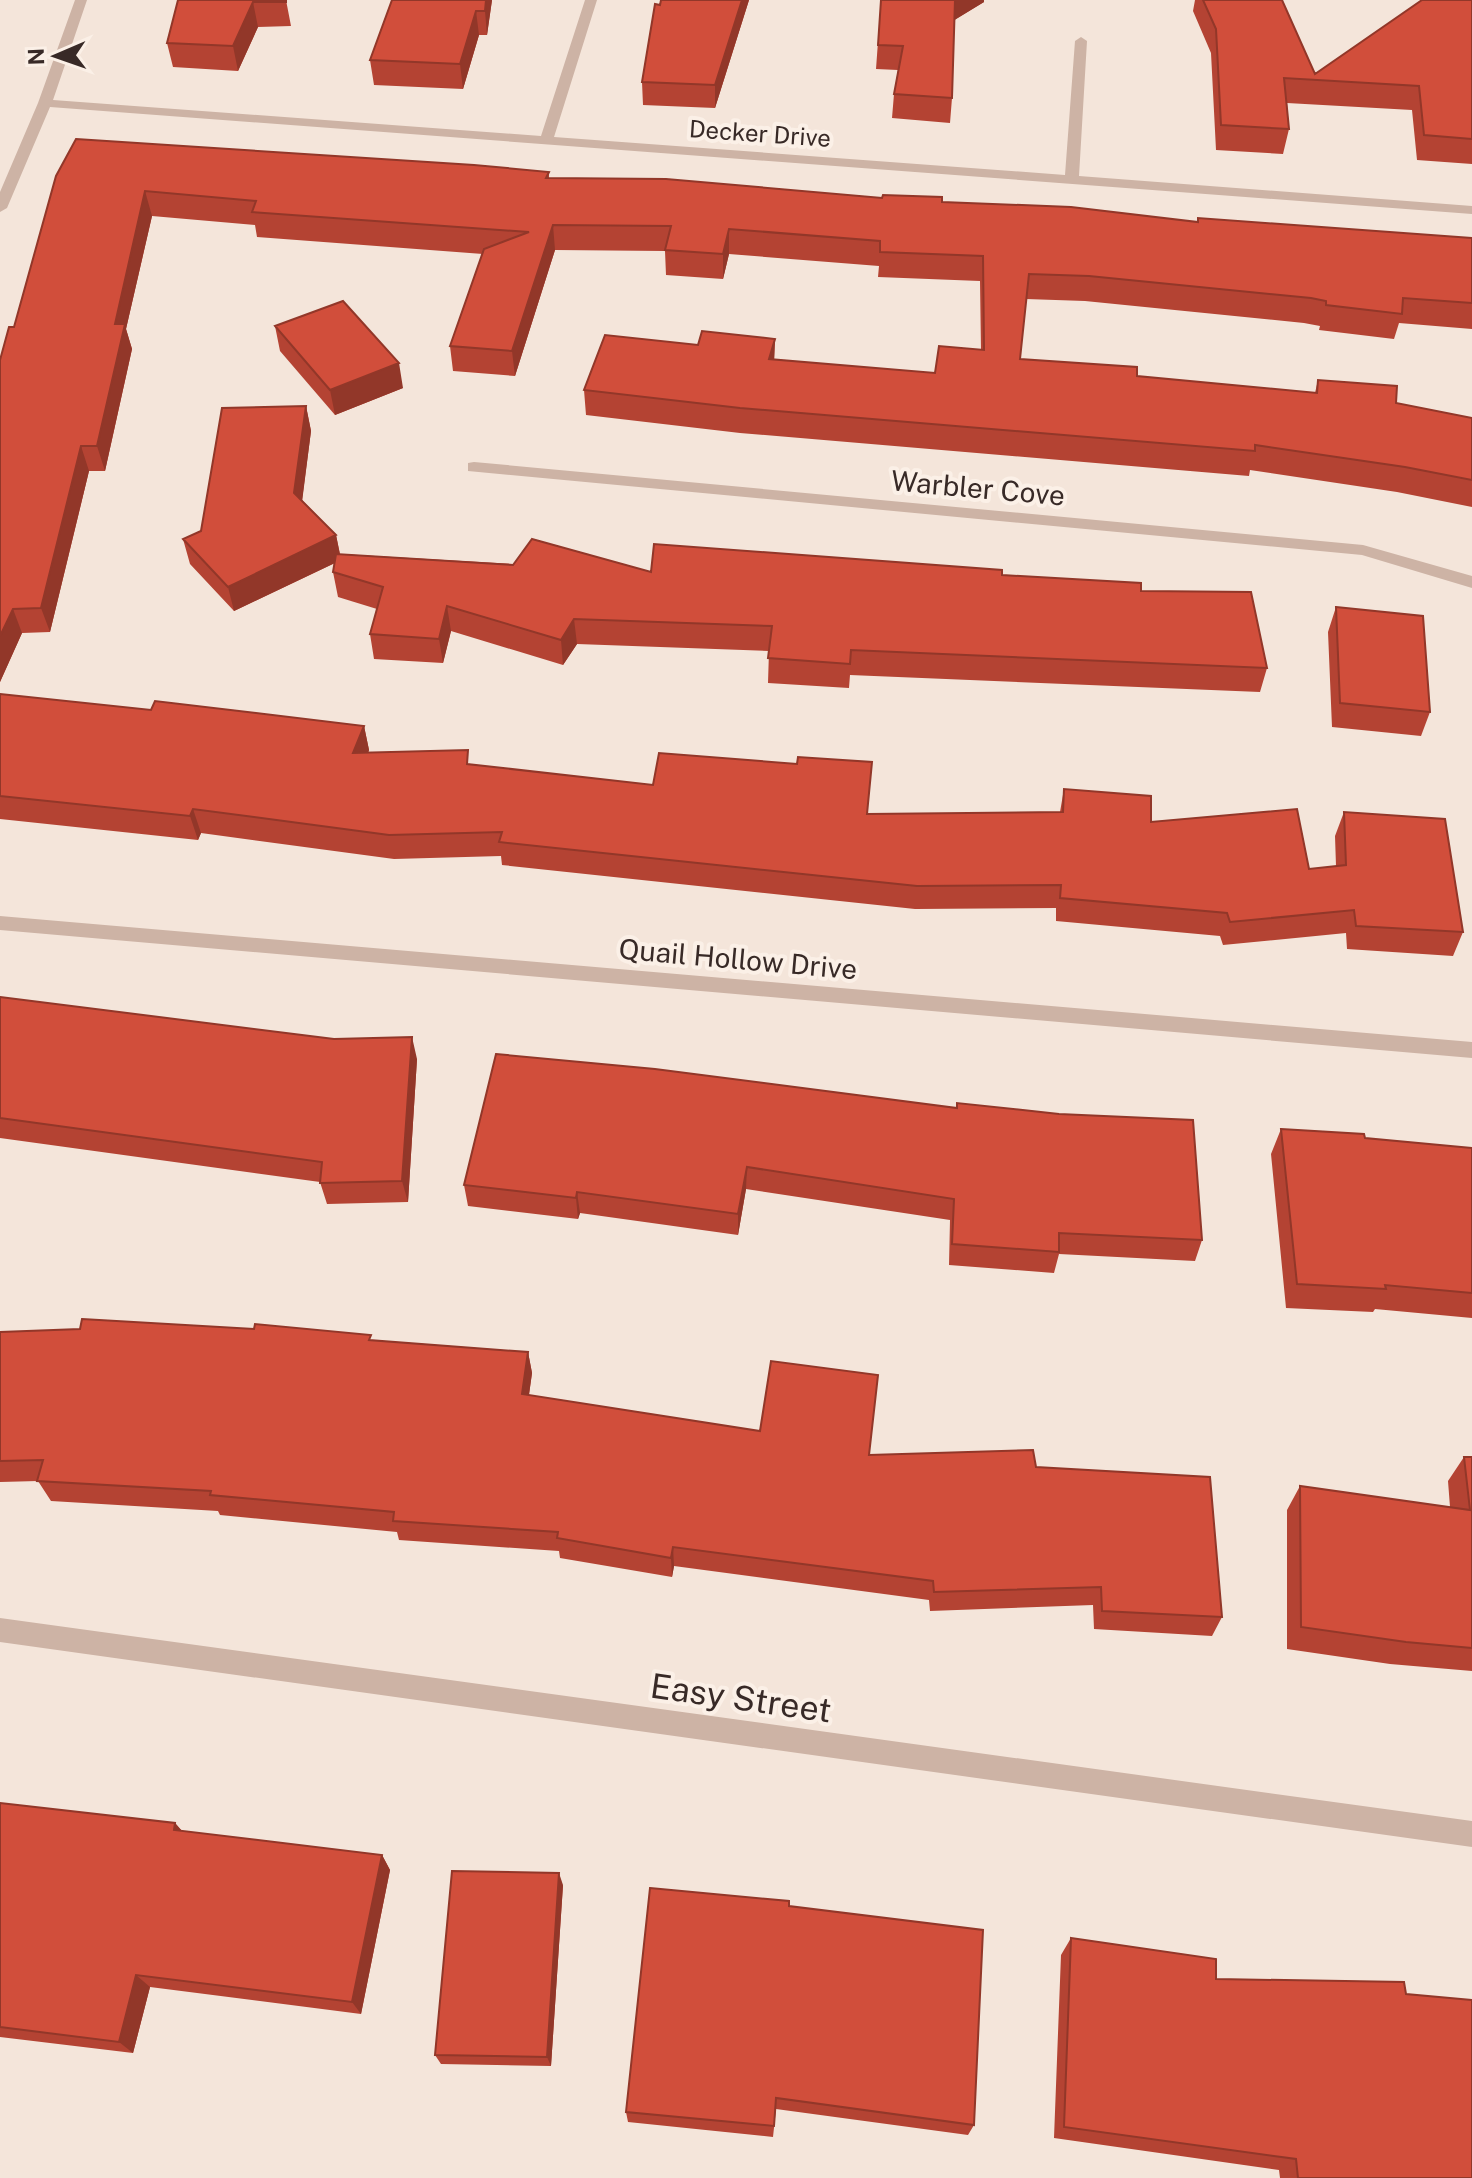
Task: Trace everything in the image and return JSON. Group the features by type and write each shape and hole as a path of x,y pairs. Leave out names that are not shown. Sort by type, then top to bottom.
{"street":[{"path":"0,208 45,103 81,0"},
{"path":"546,140 591,0"},
{"path":"1072,180 1081,41"},
{"name":"Decker Drive","path":"45,103 1472,210"},
{"name":"Warbler Cove","path":"474,467 1363,550 1472,582"},
{"name":"Quail Hollow Drive","path":"0,923 1472,1050"},
{"name":"Easy Street","path":"0,1630 1472,1834"}],"building":[{"path":"178,0 286,2 253,2 233,46 167,43"},
{"path":"392,0 486,0 485,11 476,11 460,64 370,60"},
{"path":"661,0 742,0 715,85 642,82 655,4 660,5"},
{"path":"881,0 955,0 952,98 894,94 903,46 878,45"},
{"path":"1203,0 1282,0 1315,74 1422,0 1472,0 1472,139 1424,135 1419,86 1284,78 1289,129 1221,125 1216,29"},
{"path":"76,139 474,165 549,172 546,178 666,179 882,198 883,195 942,197 942,202 1071,207 1198,222 1198,218 1472,238 1472,303 1403,298 1402,314 1326,305 1326,301 1311,298 1089,276 1029,274 1020,359 1137,367 1137,376 1317,393 1318,380 1397,386 1396,403 1472,418 1472,480 1255,445 1255,451 740,408 584,390 605,335 698,345 702,331 775,339 769,359 935,373 939,346 984,350 983,256 880,252 880,241 729,229 723,254 665,250 671,226 553,225 512,351 450,346 484,249 529,232 252,212 256,201 145,191 115,324 125,324 97,446 81,446 41,608 13,609 0,636 0,360 9,327 14,327 56,176"},
{"path":"343,301 399,363 330,390 275,326"},
{"path":"306,406 294,493 336,535 228,587 183,539 201,531 222,408"},
{"path":"532,539 651,572 654,544 1002,570 1002,575 1141,583 1141,591 1251,592 1267,668 851,650 850,664 768,658 772,626 574,619 561,640 447,606 439,639 370,634 383,587 333,572 336,554 513,565"},
{"path":"1336,607 1423,616 1430,712 1340,703"},
{"path":"0,694 151,710 155,701 364,726 353,753 468,750 467,764 653,785 659,753 797,764 798,757 872,762 867,814 1063,812 1064,789 1151,796 1151,822 1297,809 1309,869 1346,865 1344,812 1445,819 1463,932 1356,926 1354,910 1230,922 1227,913 1060,898 1061,885 917,886 499,842 502,832 389,835 193,809 190,816 0,796"},
{"path":"0,997 334,1039 412,1037 402,1181 320,1183 322,1162 0,1118"},
{"path":"496,1054 655,1069 957,1108 957,1103 1059,1114 1193,1120 1202,1240 1059,1233 1059,1252 952,1244 954,1199 747,1167 738,1214 577,1192 576,1198 464,1185"},
{"path":"1281,1129 1364,1134 1365,1138 1472,1148 1472,1293 1385,1285 1386,1289 1297,1284"},
{"path":"82,1319 254,1329 255,1324 371,1335 369,1340 528,1352 522,1394 760,1431 771,1361 878,1375 869,1455 1033,1450 1036,1467 1210,1477 1222,1617 1102,1611 1101,1587 934,1592 933,1581 673,1547 671,1558 557,1538 558,1532 393,1521 394,1512 210,1495 211,1491 37,1481 43,1460 0,1461 0,1332 80,1329"},
{"path":"1464,1457 1472,1457 1472,1648 1301,1627 1300,1486 1470,1510"},
{"path":"0,1803 175,1823 174,1830 382,1855 352,2002 136,1975 119,2042 0,2027"},
{"path":"452,1871 559,1873 547,2057 435,2055"},
{"path":"650,1888 789,1901 789,1906 983,1930 974,2125 776,2098 774,2126 626,2112"},
{"path":"1071,1938 1216,1959 1216,1979 1404,1982 1406,1994 1472,2000 1472,2178 1298,2178 1296,2159 1064,2127"}]}
